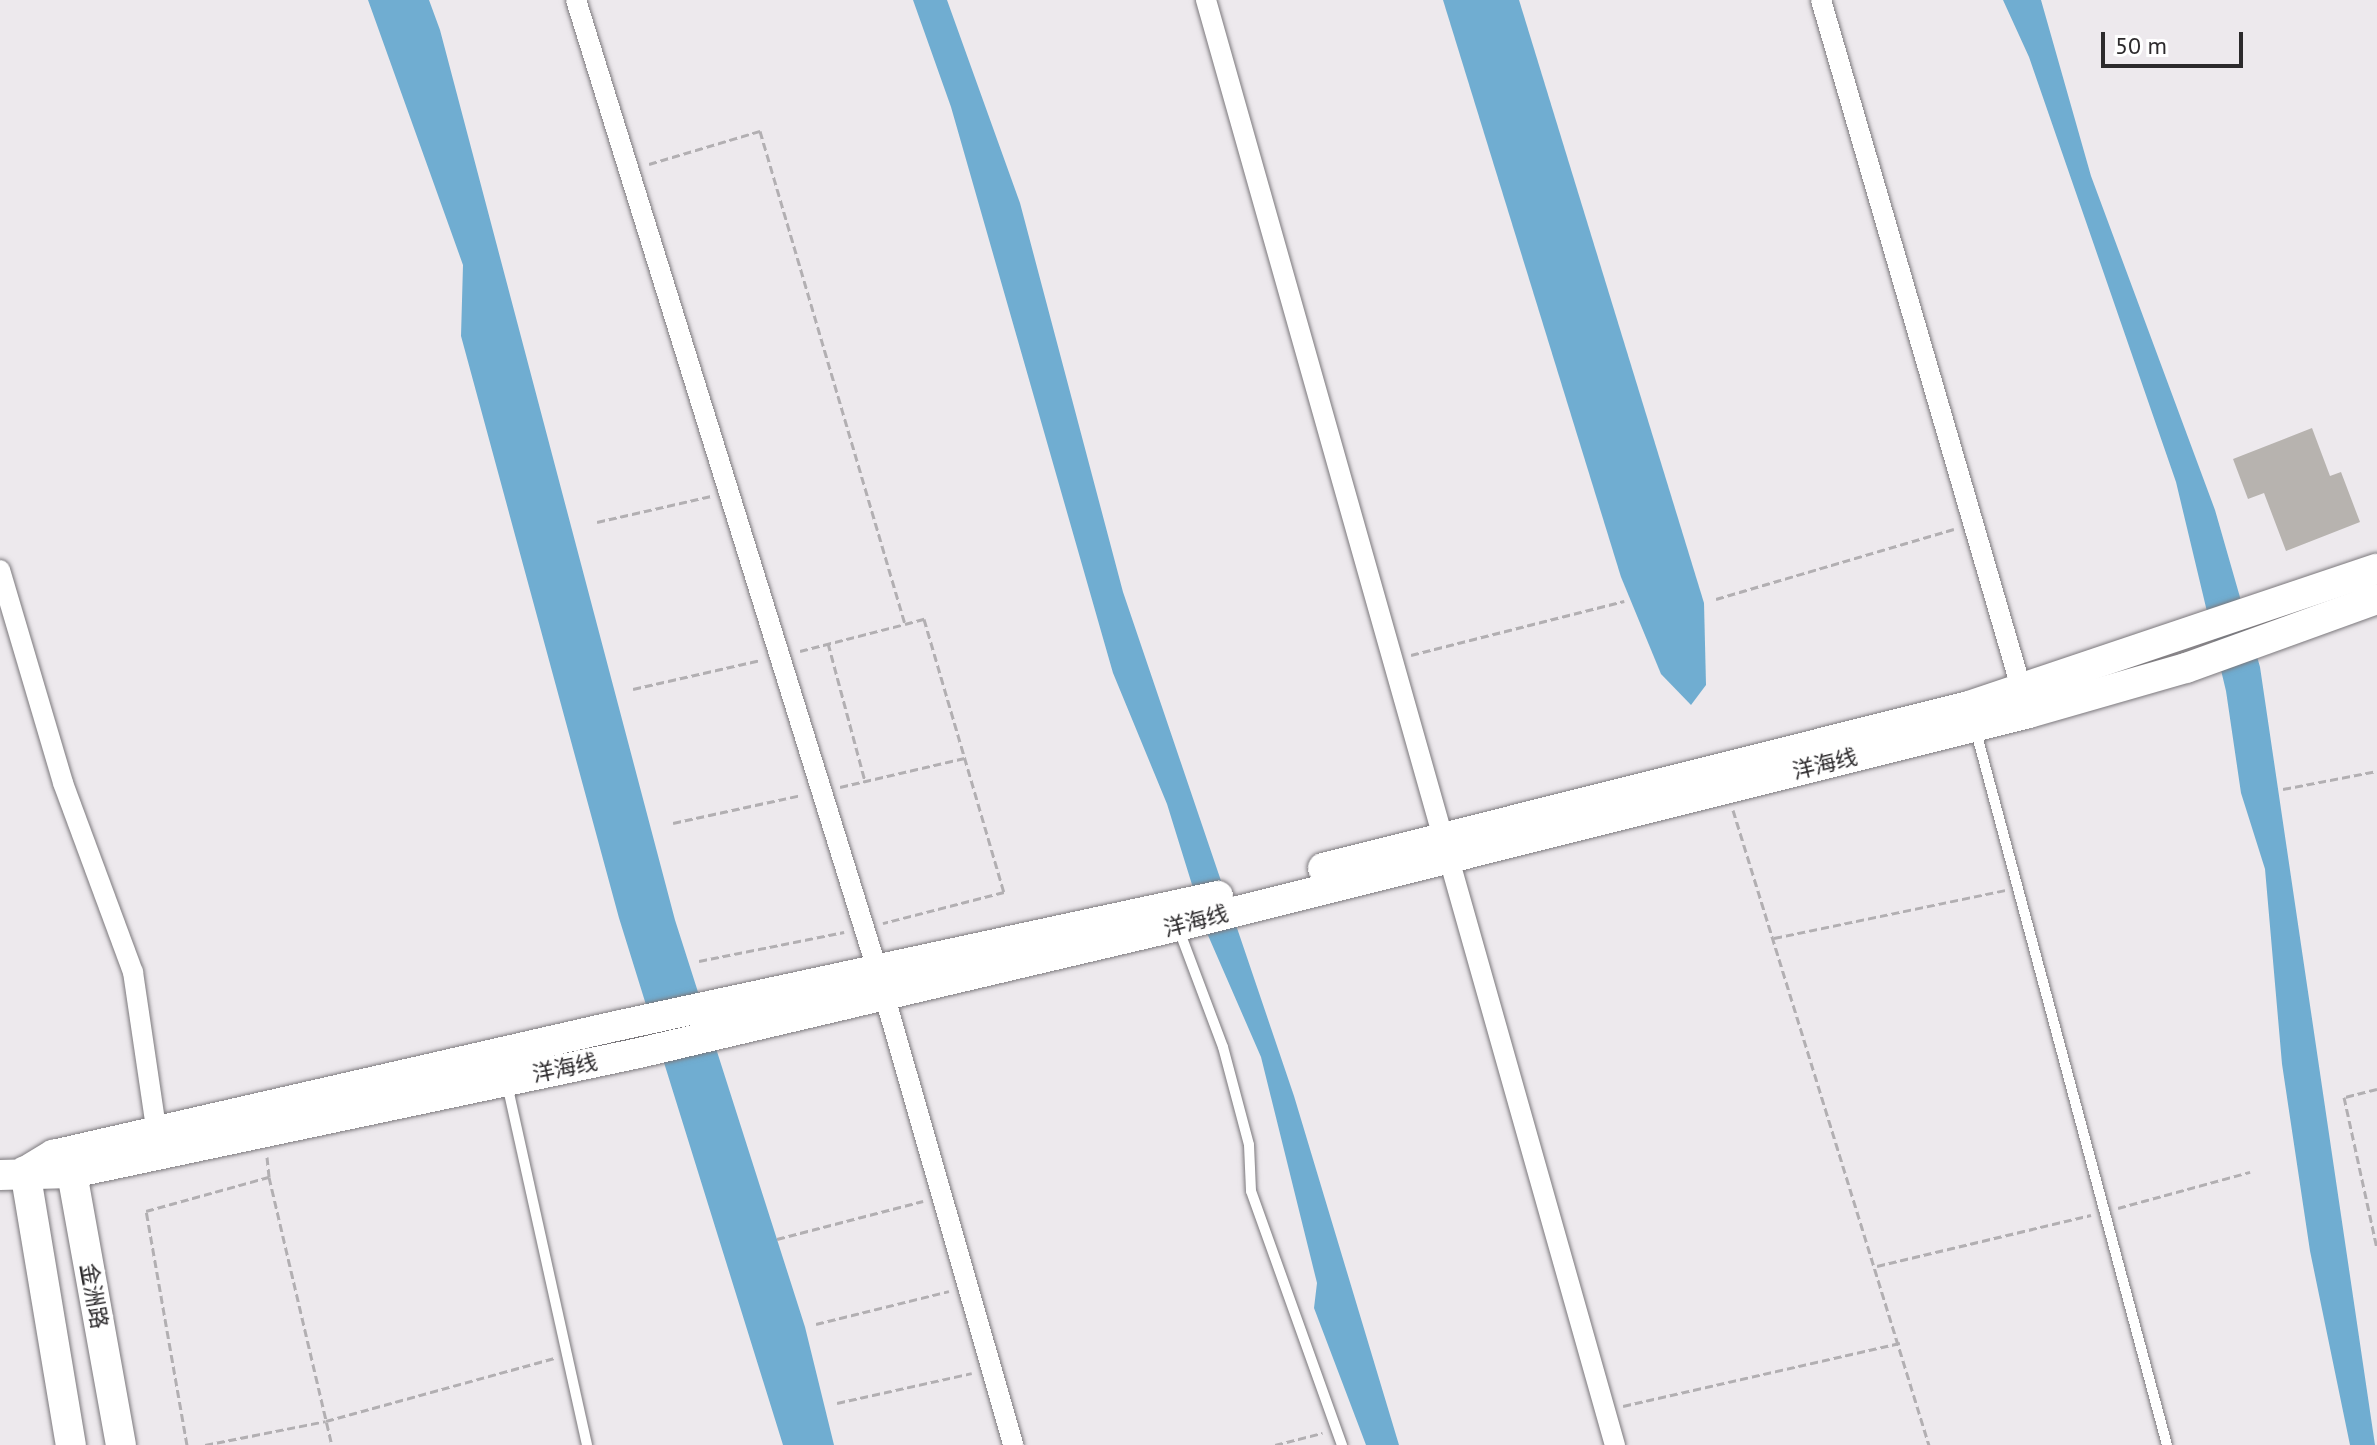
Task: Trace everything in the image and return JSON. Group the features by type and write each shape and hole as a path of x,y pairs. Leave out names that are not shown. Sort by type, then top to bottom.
{"main road":[{"name":"洋海线","path":"2025,702 2174,640 2377,569"},
{"name":"洋海线","path":"1448,845 1726,789 2025,702 2186,668 2377,599"},
{"name":"洋海线","path":"503,1067 616,1026 739,997 880,981 1181,915 1448,845 1972,717"},
{"name":"洋海线","path":"13,1173 503,1067 639,1053 754,1026 880,981"},
{"name":"金洲路","path":"63,1164 121,1445"},
{"path":"13,1173 71,1445"}],"street":[{"path":"576,0 880,981 1013,1445"},
{"path":"1206,0 1396,659 1615,1445"},
{"path":"1821,0 1977,523 2025,702"},
{"path":"0,570 63,783 133,972 158,1142"}],"lane":[{"path":"1972,717 2167,1445"},
{"path":"1181,915 1223,1047 1249,1145 1251,1191 1342,1445"},
{"path":"503,1067 587,1445"}],"path":[{"path":"629,170 760,131 905,624 924,619 1004,892 863,928 699,961"},
{"path":"597,522 727,493"},
{"path":"1716,599 1977,523"},
{"path":"1396,659 1624,601"},
{"path":"828,643 865,781"},
{"path":"2283,789 2377,771"},
{"path":"1726,789 1900,1343 1929,1445"},
{"path":"1774,938 2017,887"},
{"path":"2377,1089 2344,1097 2377,1248"},
{"path":"1876,1267 2105,1212 2250,1172"},
{"path":"187,1445 146,1211 269,1177 332,1445"},
{"path":"777,1239 942,1196"},
{"path":"816,1324 968,1287"},
{"path":"1607,1410 1900,1343"},
{"path":"205,1445 326,1421 565,1354"},
{"path":"837,1403 991,1368"},
{"path":"1275,1445 1337,1429"}],"water":[{"path":"368,0 429,0 440,30 675,920 805,1327 834,1445 783,1445 619,918 461,336 463,265"},
{"path":"913,0 947,0 1020,203 1123,592 1294,1096 1399,1445 1366,1445 1314,1308 1317,1283 1261,1057 1207,933 1167,804 1113,673 951,107"},
{"path":"1443,0 1519,0 1704,603 1706,685 1691,705 1661,674 1621,577"},
{"path":"2003,0 2041,0 2091,176 2215,510 2260,667 2375,1445 2350,1445 2310,1251 2282,1064 2265,869 2241,793 2226,691 2176,482 2029,57"}],"building":[{"path":"2312,428 2330,476 2341,472 2360,522 2286,551 2264,493 2248,499 2233,459"}]}
